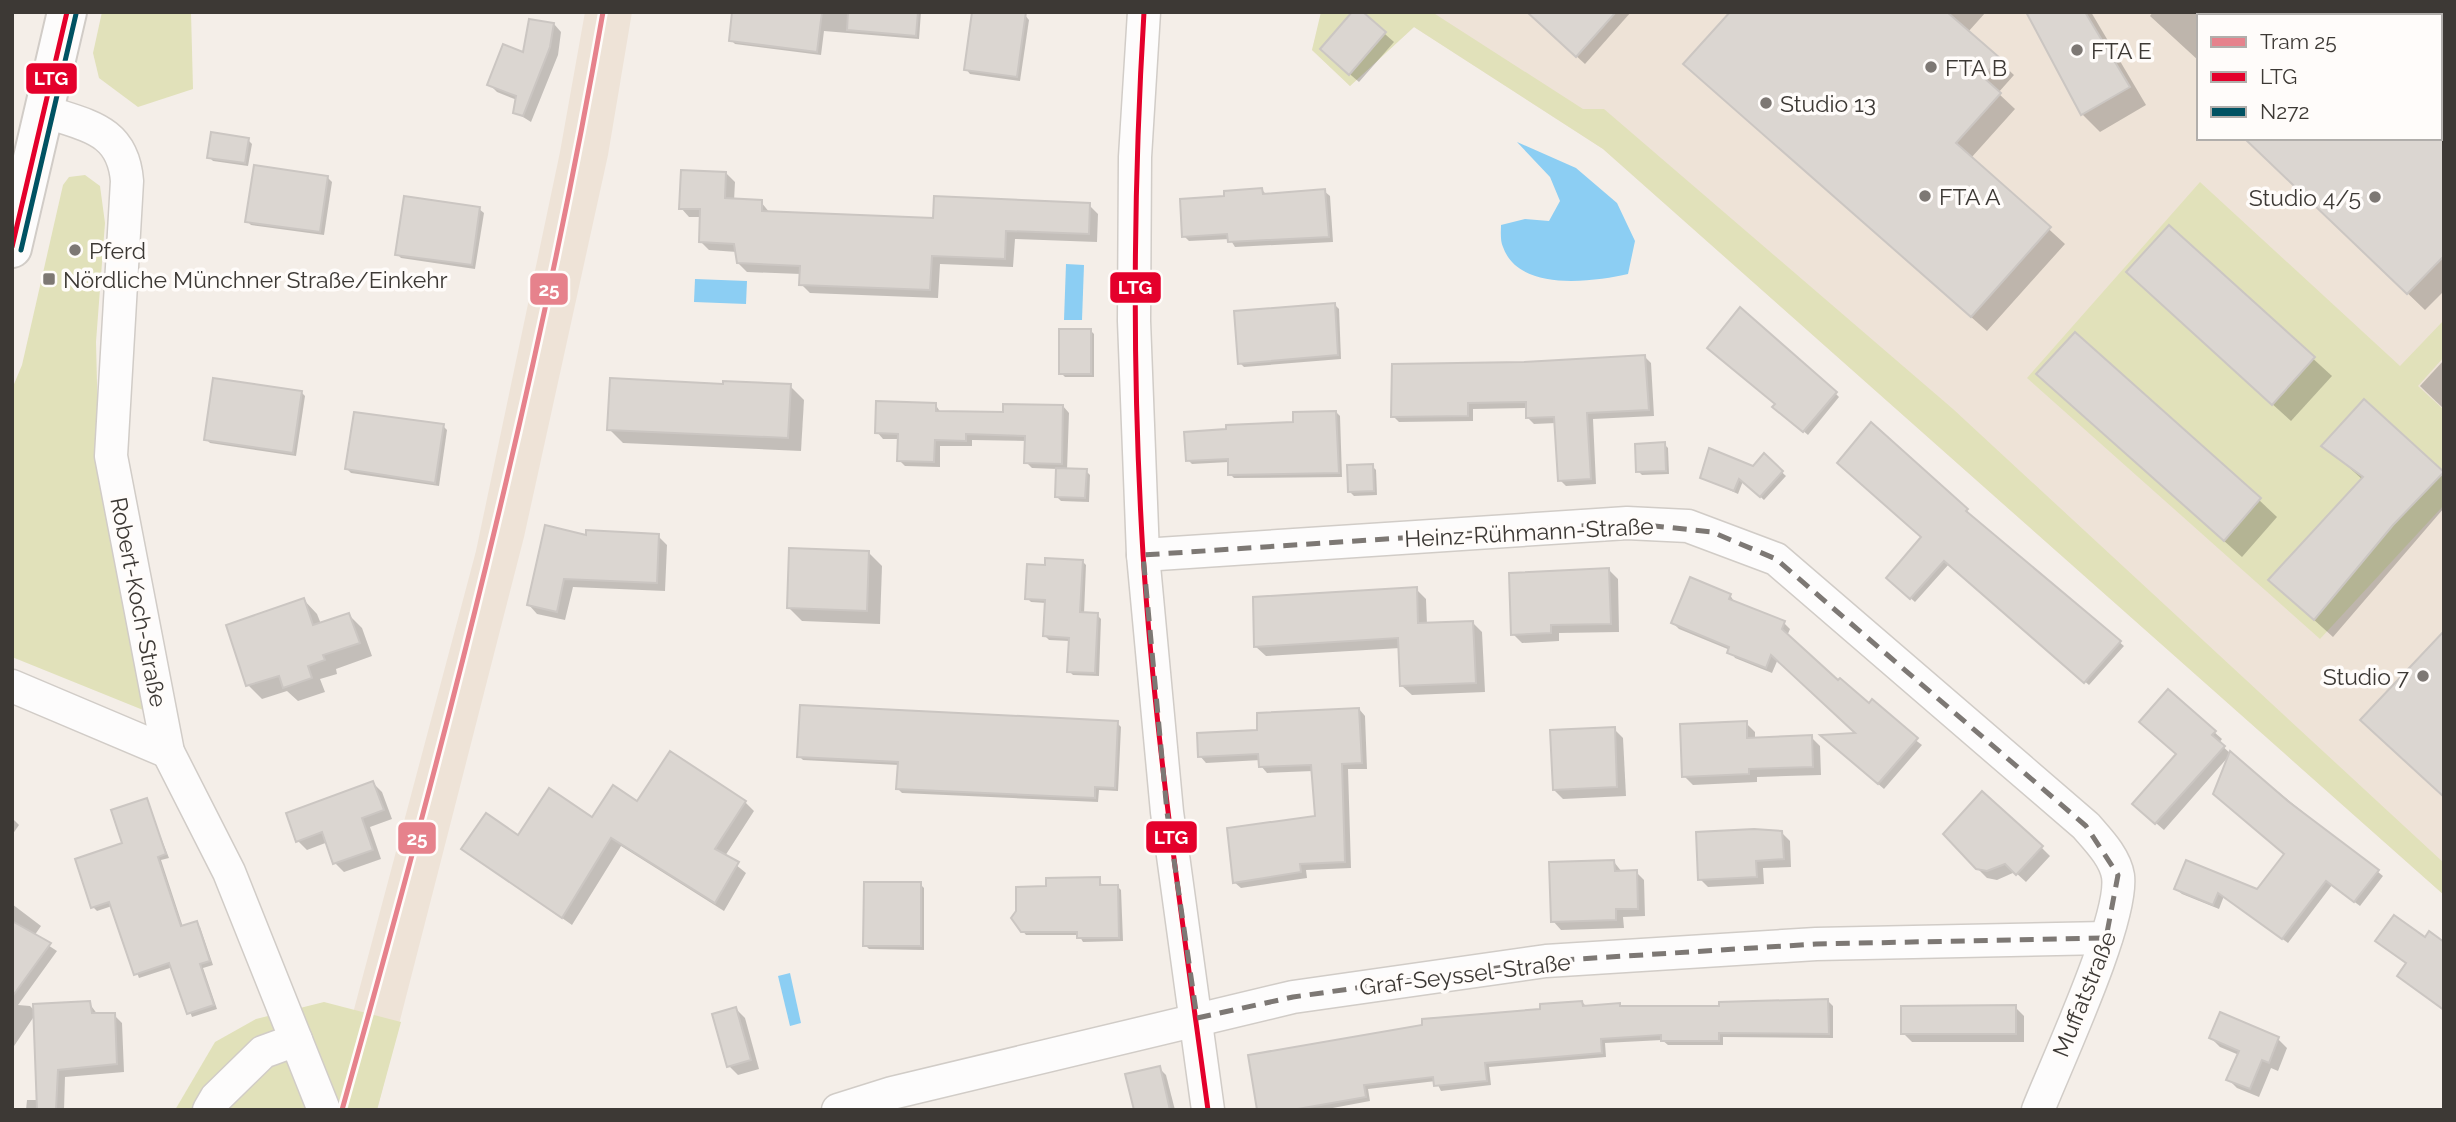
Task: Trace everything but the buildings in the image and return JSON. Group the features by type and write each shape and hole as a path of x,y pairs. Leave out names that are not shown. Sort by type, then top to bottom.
{"main road":[{"path":"12,247 68,12"}],"street":[{"path":"1144,12 1135,158 1134,307 1143,555 1167,812 1208,1110"},
{"name":"Robert-Koch-Straße","path":"44,111 83,124 116,142 126,161 111,456 168,752 229,872 324,1110"},
{"name":"Heinz-Rühmann-Straße","path":"1143,555 1627,523 1688,526 1712,532 1776,559 1796,575 2086,826 2105,848 2118,875"},
{"path":"12,686 168,752"},
{"name":"Muffatstraße","path":"2038,1110 2114,917 2118,875"},
{"name":"Graf-Seyssel-Straße","path":"838,1110 892,1093 1293,997 1546,961 1816,944 2106,938"},
{"path":"209,1110 216,1098 263,1052 296,1040"}],"highlighted area":[{"path":"1627,523 1712,532 1776,559 2086,826 2118,875 2106,938 1816,944 1546,961 1293,997 1197,1018 1167,812 1143,555"}],"shaded area":[{"path":"585,12 632,12 608,155 524,537 377,1110 340,1062 476,551 560,152"},
{"path":"1322,12 2444,12 2444,895 1603,149 1414,27 1350,86 1312,50"}],"green space":[{"path":"102,12 191,12 193,89 138,107 99,78 93,53"},
{"path":"1321,12 1432,12 1583,109 1604,109 1953,409 2444,863 2444,895 1603,149 1414,27 1350,86 1312,50"},
{"path":"85,175 100,186 105,223 96,342 99,465 148,712 12,657 12,389 22,365 63,185 69,177"},
{"path":"2200,182 2400,366 2444,320 2444,357 2418,386 2444,410 2444,505 2320,639 2027,378"},
{"path":"324,1002 401,1022 377,1110 175,1110 215,1042 256,1019"}],"water":[{"path":"1517,142 1576,168 1617,203 1635,241 1628,274 1577,281 1558,280 1524,271 1511,261 1502,245 1501,225 1525,219 1549,221 1560,201 1550,177"},
{"path":"1066,264 1084,265 1082,320 1064,320"},
{"path":"695,279 747,281 746,304 694,302"},
{"path":"790,973 801,1023 790,1026 778,976"}],"tram line":[{"name":"25","path":"342,1110 417,838 519,427 603,12"}],"transit line":[{"name":"LTG","path":"12,247 67,12"},
{"name":"LTG","path":"1144,12 1135,283 1139,486 1148,624 1162,763 1208,1110"},
{"name":"N272","path":"21,250 76,14"}],"place":[{"name":"FTA E","path":"2077,50"},
{"name":"FTA B","path":"1931,67"},
{"name":"Studio 13","path":"1766,103"},
{"name":"FTA A","path":"1925,196"},
{"name":"Studio 4/5","path":"2375,197"},
{"name":"Pferd","path":"75,250"},
{"name":"Nördliche Münchner Straße/Einkehr","path":"49,279"},
{"name":"Studio 7","path":"2423,676"}]}
